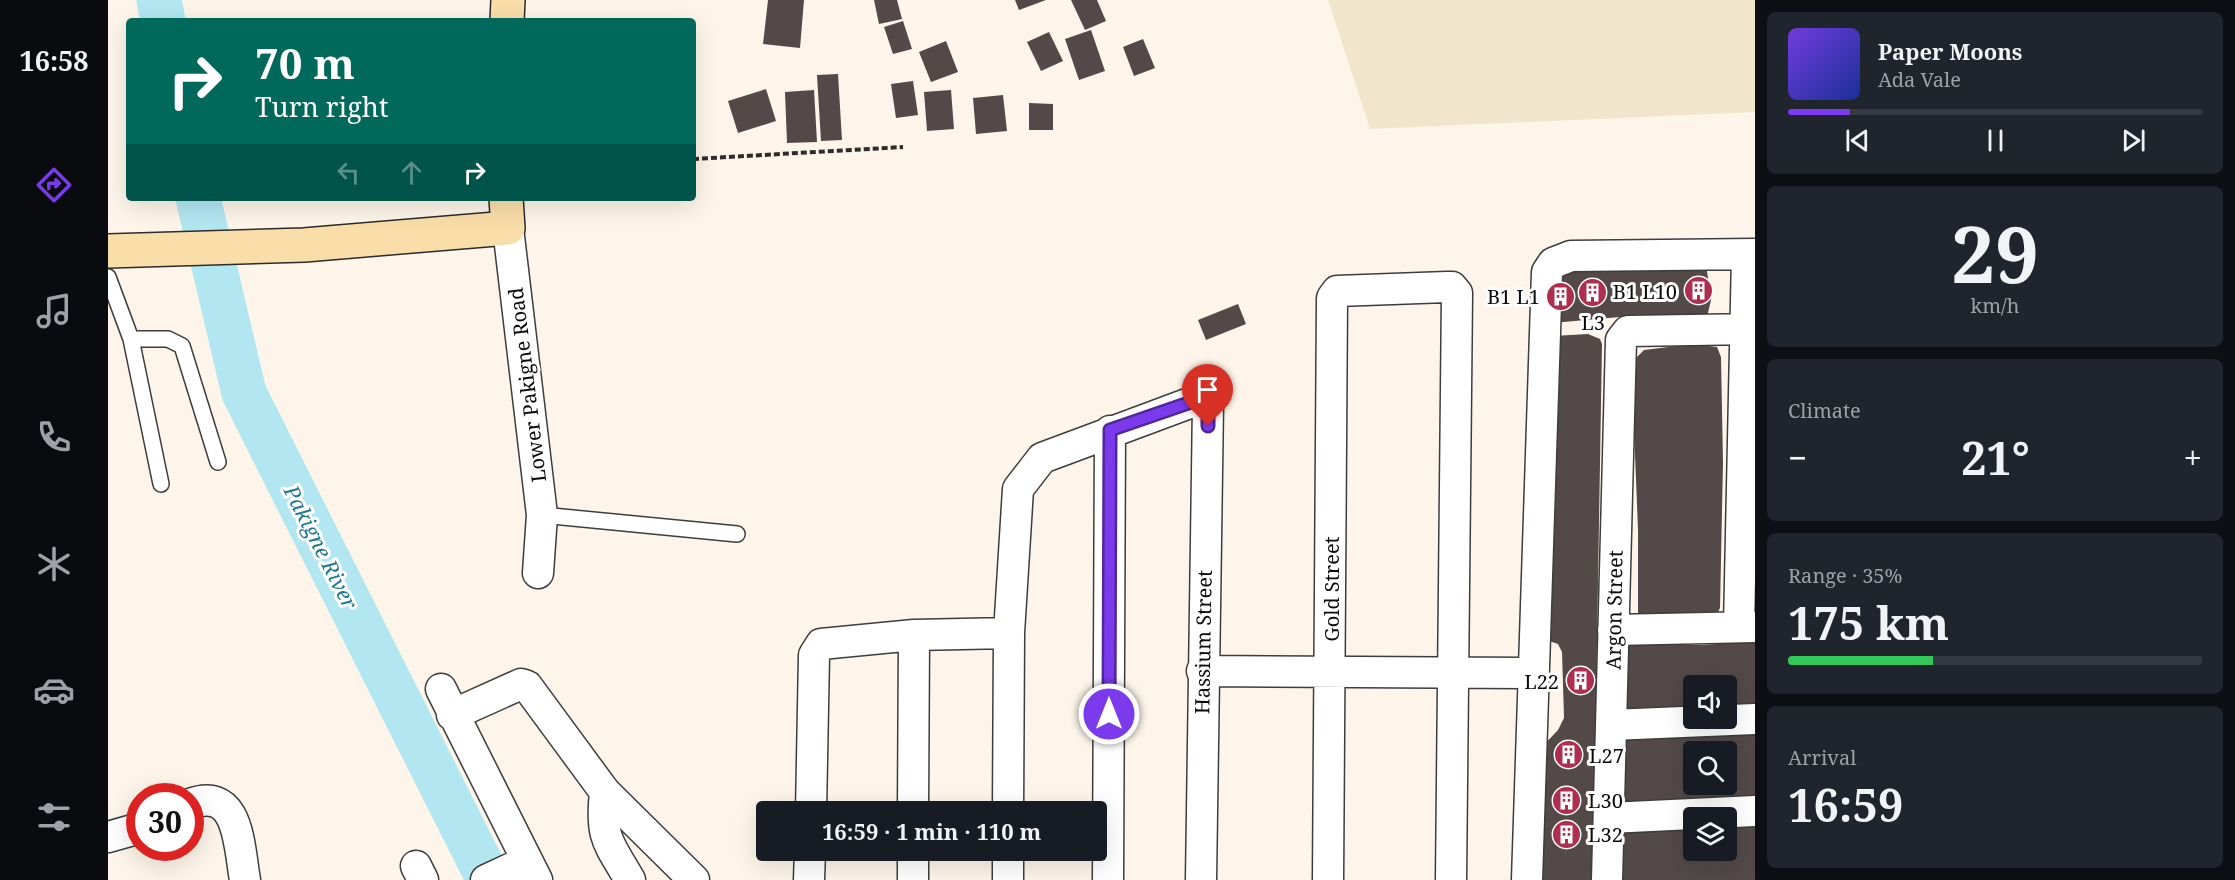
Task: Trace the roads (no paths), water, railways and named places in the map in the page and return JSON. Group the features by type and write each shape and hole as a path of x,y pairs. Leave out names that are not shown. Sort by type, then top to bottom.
{"street":[{"path":"507,18 508,0"},
{"path":"108,251 304,245 507,213"},
{"name":"Lower Pakigne Road","path":"507,213 542,515 538,573"},
{"path":"1527,880 1532,673 1547,272 1552,263 1571,256 1751,255 1747,627 1613,630"},
{"name":"Gold Street","path":"1328,880 1332,298 1337,291 1448,287 1458,293 1452,672"},
{"name":"Argon Street","path":"1607,880 1622,340 1628,331 1750,329"},
{"name":"Hassium Street","path":"1110,430 1198,398 1203,398 1208,404 1202,670 1201,880"},
{"path":"1008,801 1009,633 1018,489 1032,467 1042,458 1110,430 1108,880"},
{"path":"811,801 814,656 817,649 829,642 914,635 1009,633"},
{"path":"913,801 914,635"},
{"path":"1202,670 1532,673"},
{"path":"1451,880 1452,672"},
{"path":"515,873 446,702 524,684 605,792 694,880"},
{"path":"1611,726 1755,719"},
{"path":"605,792 602,820 604,836 630,880"},
{"path":"204,802 219,802 230,812 235,824 245,880"},
{"path":"1609,818 1755,811"},
{"path":"108,837 126,832"},
{"path":"809,880 810,861"},
{"path":"913,861 913,880"},
{"path":"1008,861 1008,880"}],"lane":[{"path":"108,277 131,339 161,484"},
{"path":"131,339 168,339 182,346 218,462"},
{"path":"542,515 737,534"}],"waterway":[{"name":"Pakigne River","path":"159,0 162,18"},
{"name":"Pakigne River","path":"199,201 244,393 489,880"}],"place":[{"name":"B1 L10","path":"1698,291"},
{"name":"L3","path":"1593,292"},
{"name":"B1 L1","path":"1561,296"},
{"name":"L22","path":"1580,681"},
{"name":"L27","path":"1568,755"},
{"name":"L30","path":"1567,800"},
{"name":"L32","path":"1567,834"}]}
